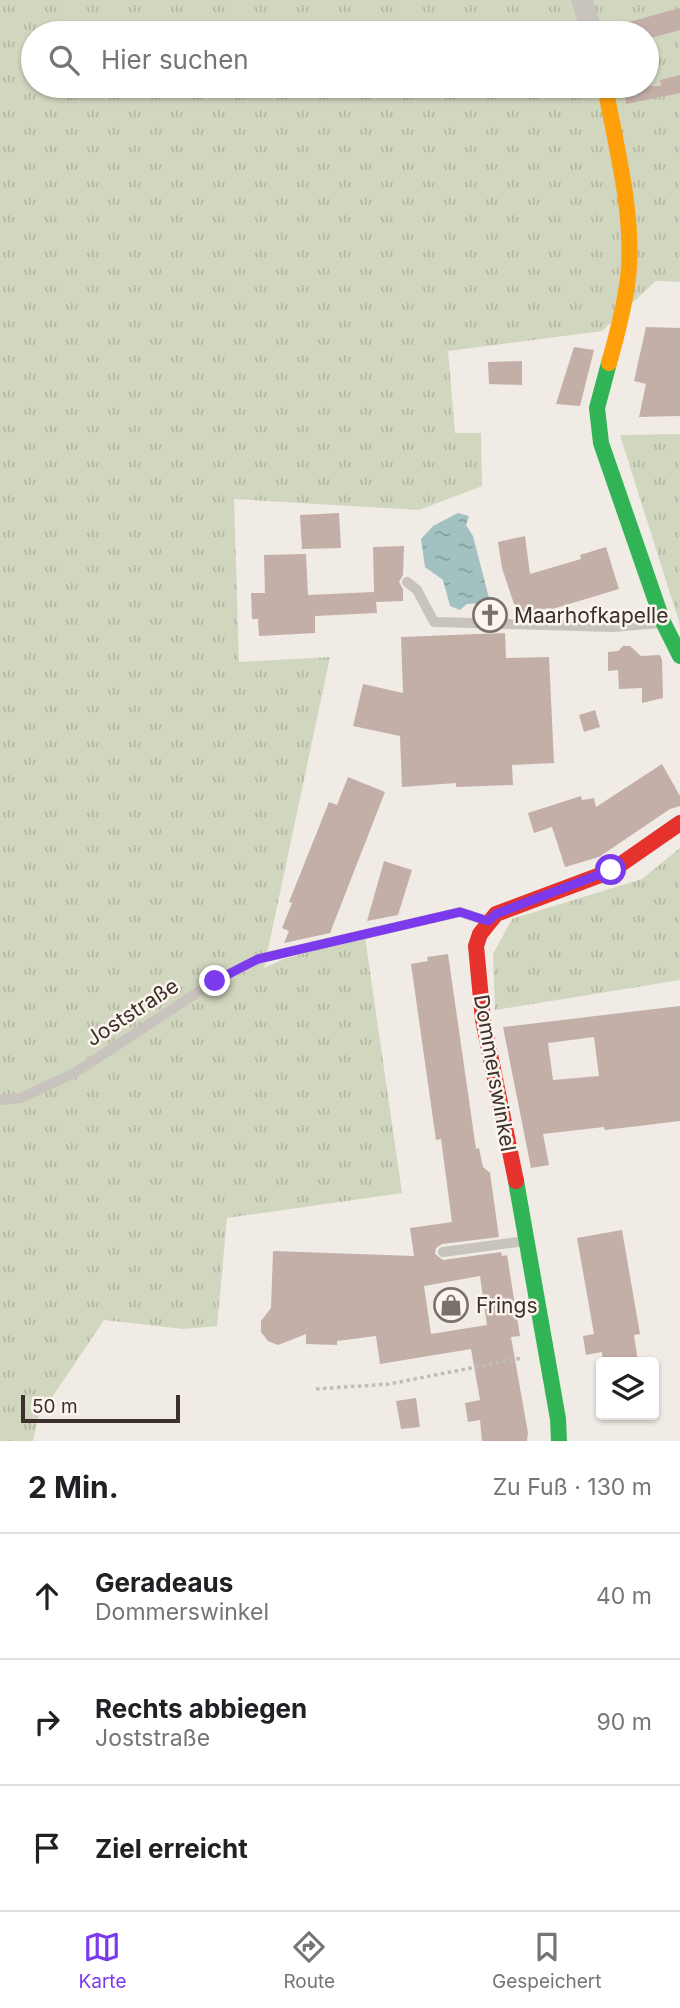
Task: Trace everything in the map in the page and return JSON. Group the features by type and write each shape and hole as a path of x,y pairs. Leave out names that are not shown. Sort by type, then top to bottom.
{"street":[{"path":"582,0 588,21"},
{"path":"608,98 629,238 628,277 622,315 597,408 601,443 663,622 680,656"},
{"path":"488,921 496,914 611,870 680,823"},
{"name":"Dommerswinkel","path":"488,921 476,946 483,1020 507,1133 558,1419 559,1441"}],"lane":[{"path":"407,582 417,590 434,622 613,627 663,622"},
{"name":"Joststraße","path":"0,1100 21,1098 76,1072 215,981 258,959 460,912 488,921"},
{"path":"443,1252 525,1241"}],"path":[{"path":"316,1389 389,1384 545,1354"}],"green space":[{"path":"0,0 680,0 680,282 656,281 602,331 448,351 455,433 481,433 482,486 419,510 234,499 239,662 330,657 264,968 284,959 365,937 402,1193 227,1218 217,1326 183,1329 104,1320 38,1418 33,1441 0,1441"},
{"path":"680,434 680,625 620,435"},
{"path":"680,848 680,980 495,1010 493,954 512,919 642,879"}],"water":[{"path":"458,513 469,516 466,525 473,536 489,598 484,603 467,604 460,610 450,606 443,580 425,567 421,539 433,526"}],"building":[{"path":"680,8 680,30 659,36 659,21 633,21"},
{"path":"680,75 680,93 659,97 660,80"},
{"path":"625,98 655,98 626,104"},
{"path":"646,327 680,328 680,416 639,417 646,384 634,381"},
{"path":"574,347 594,350 580,406 556,404"},
{"path":"522,361 522,385 489,384 488,362"},
{"path":"339,513 341,548 302,549 300,515"},
{"path":"525,536 530,574 581,559 580,555 606,547 619,589 549,610 548,608 518,616 502,568 498,542"},
{"path":"404,546 403,575 399,582 403,589 403,601 376,602 377,613 315,616 315,633 259,636 258,619 252,619 251,593 265,593 264,555 306,554 308,595 374,592 373,547"},
{"path":"505,633 506,658 549,657 554,763 512,765 513,785 456,787 456,783 402,787 400,736 353,726 363,684 403,693 401,637"},
{"path":"623,646 630,646 641,656 660,655 663,698 642,703 642,688 619,689 618,670 608,671 608,652 618,651"},
{"path":"595,710 600,727 584,732 579,715"},
{"path":"662,764 680,796 680,806 670,809 599,857 565,867 552,827 534,833 528,813 581,796 582,800 594,798 596,807"},
{"path":"348,777 385,792 330,933 284,943 289,931 282,928 292,903 289,902 329,802 337,805"},
{"path":"384,861 412,870 398,915 367,921"},
{"path":"448,954 476,1149 479,1148 483,1167 490,1173 499,1237 442,1244 436,1248 435,1254 443,1260 501,1252 502,1256 507,1255 520,1336 511,1337 528,1433 527,1441 482,1441 480,1420 468,1422 465,1403 480,1400 471,1349 380,1364 376,1336 337,1341 337,1345 306,1344 306,1334 278,1345 268,1341 261,1332 261,1321 271,1308 273,1251 414,1256 410,1228 452,1222 441,1139 436,1140 411,964 428,961 427,957","holes":["480,1276 487,1325 431,1334 424,1286"]},
{"path":"680,1006 680,1121 543,1134 549,1165 531,1168 503,1027","holes":["594,1037 599,1076 553,1080 548,1043"]},
{"path":"622,1230 640,1334 634,1335 637,1357 602,1357 602,1352 586,1355 583,1336 594,1334 577,1238"},
{"path":"416,1398 420,1427 401,1429 396,1401"}],"traffic: fast":[{"path":"609,363 597,408 601,443 663,622 680,656"},
{"path":"516,1181 558,1419 559,1441"}],"traffic: slow":[{"path":"607,98 629,231 628,279 609,363"}],"traffic: jam":[{"path":"516,1181 483,1020 476,946 480,934 496,914 611,871 680,823"}],"place":[{"name":"Maarhofkapelle","path":"490,615"},
{"name":"Frings","path":"451,1305"}],"route":[{"path":"215,981 258,959 460,912 488,921 496,914 611,870"}]}
